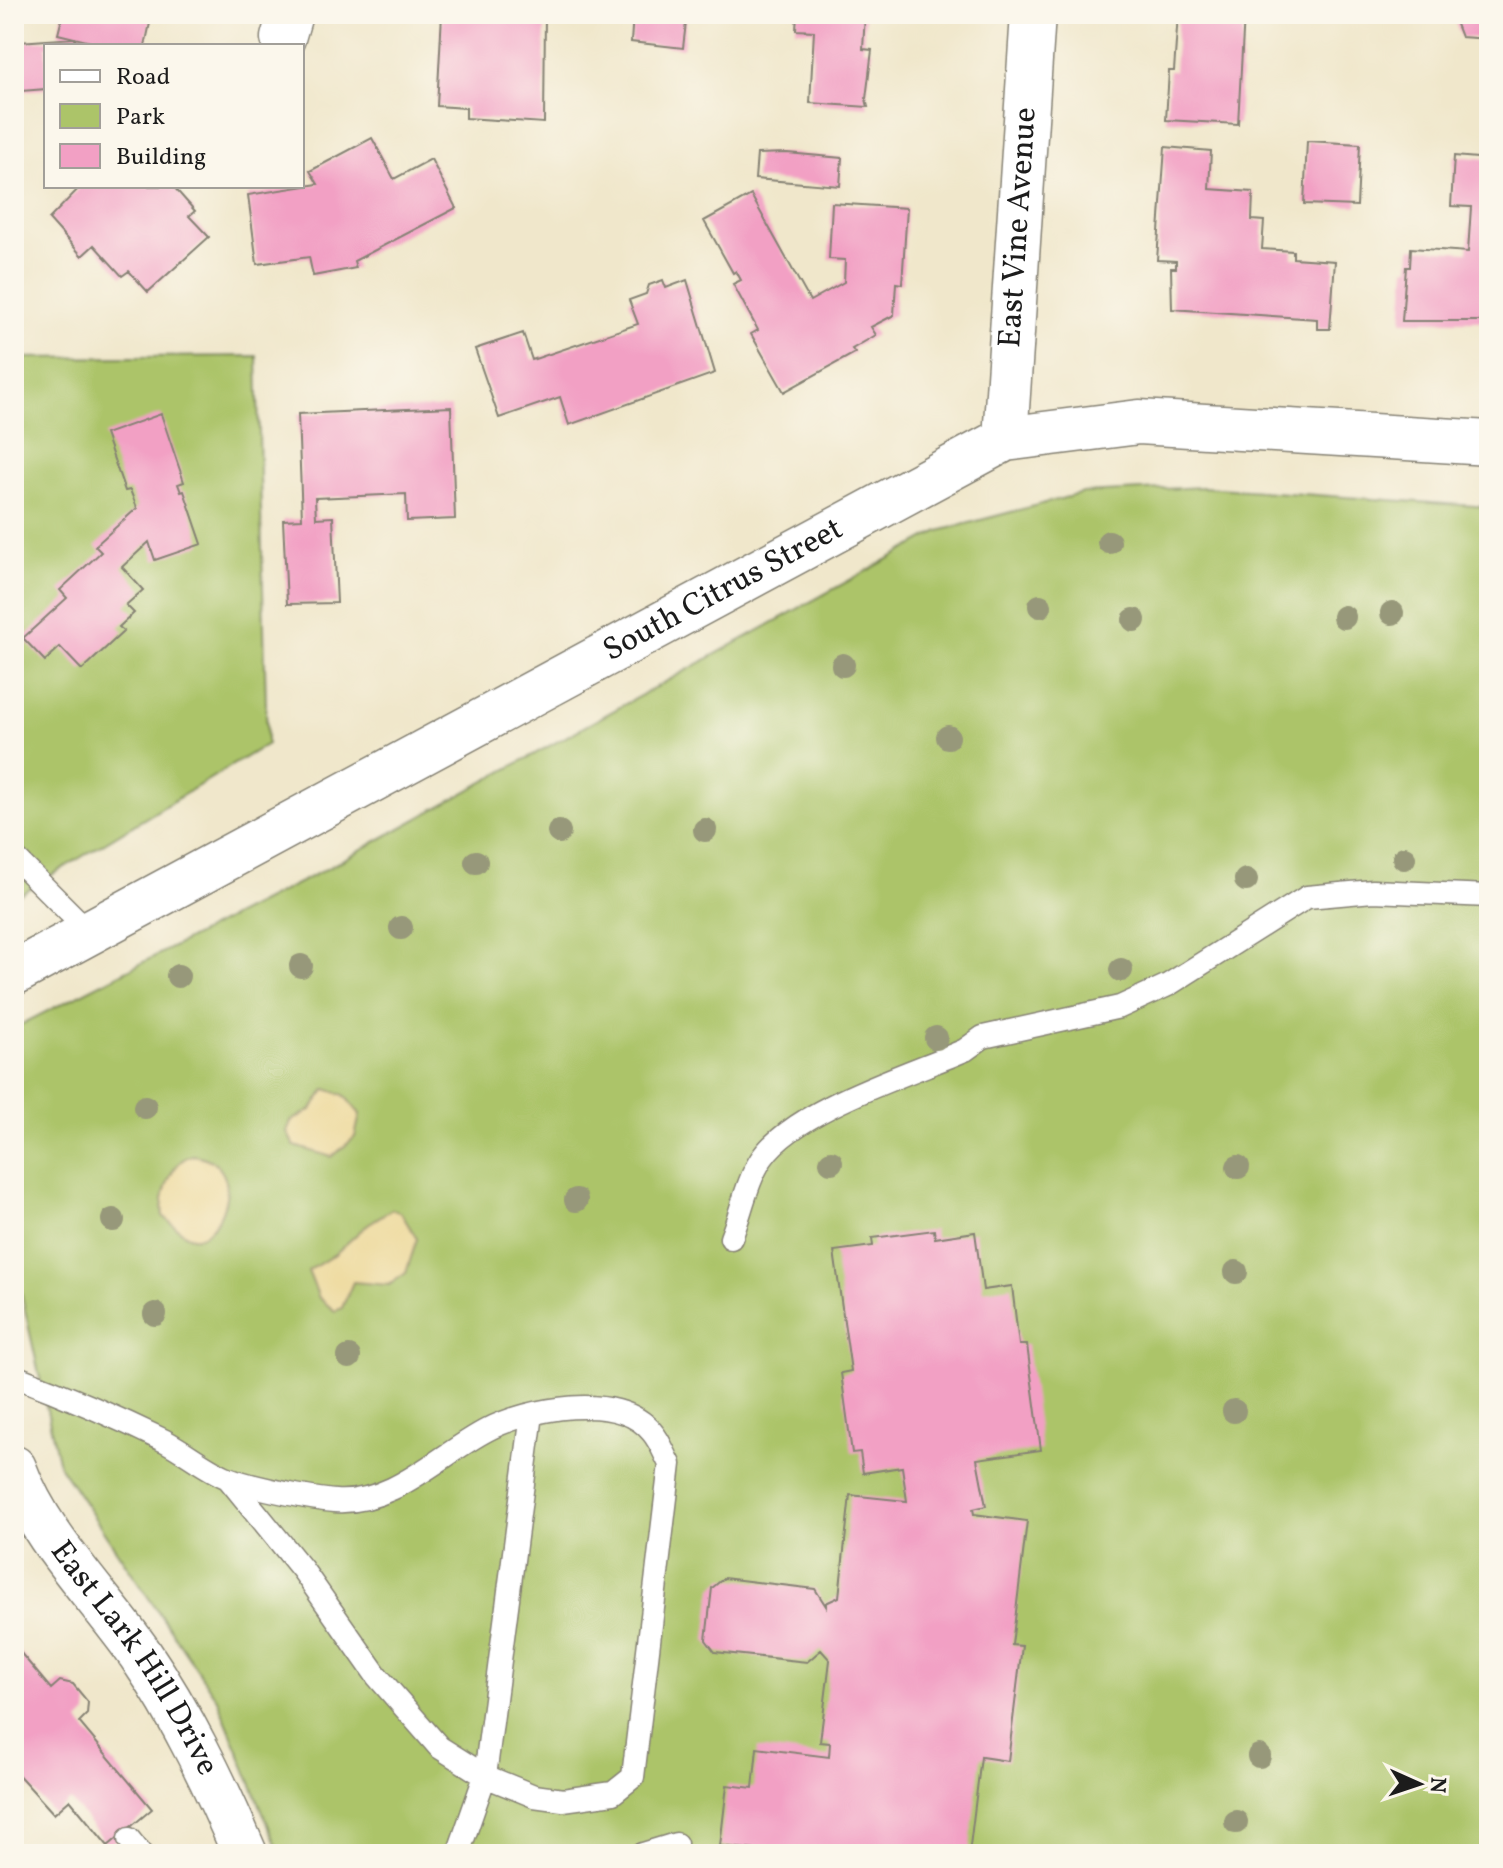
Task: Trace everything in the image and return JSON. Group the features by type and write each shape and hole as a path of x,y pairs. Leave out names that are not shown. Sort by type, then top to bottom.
{"street":[{"name":"East Vine Avenue","path":"1005,439 1033,14"},
{"name":"South Citrus Street","path":"14,973 1005,439 1139,422 1489,443"},
{"name":"East Lark Hill Drive","path":"14,1468 25,1499 141,1656 205,1762 245,1854"}],"lane":[{"path":"14,857 90,933"},
{"path":"731,1238 761,1159 786,1131 816,1114 965,1050 983,1037 1120,1007 1168,985 1307,897 1373,891 1489,896"},
{"path":"14,1376 57,1392 166,1442 228,1478 337,1501 384,1492 429,1469 487,1430 532,1414 575,1406 612,1408 651,1429 670,1464 633,1777 613,1793 563,1800 534,1796 485,1776 439,1747 377,1676 302,1569 228,1478"},
{"path":"458,1854 485,1776 532,1414"},
{"path":"643,1854 676,1844"}],"green space":[{"path":"257,356 267,744 14,898 14,358"},
{"path":"1203,487 1489,507 1489,1854 280,1854 217,1699 59,1465 14,1260 14,1028 326,869 939,531 1083,493"}],"sand":[{"path":"326,1089 344,1095 360,1114 355,1137 332,1157 294,1146 287,1132 291,1121 311,1110"},
{"path":"193,1155 212,1162 223,1173 227,1188 219,1218 210,1230 200,1236 189,1236 163,1216 165,1189 173,1171 185,1158"},
{"path":"392,1209 401,1213 417,1239 406,1273 389,1285 353,1282 342,1308 335,1311 319,1298 308,1271"}],"building":[{"path":"63,14 152,14 145,44 99,44 58,34"},
{"path":"442,14 545,14 544,123 466,118 466,108 437,106"},
{"path":"633,14 687,14 683,48 631,42"},
{"path":"797,14 865,14 863,49 872,50 866,99 868,107 810,103 814,31 796,30"},
{"path":"1178,14 1244,14 1238,124 1166,120 1169,71 1174,71"},
{"path":"1452,14 1489,14 1489,39 1461,37"},
{"path":"75,38 76,44 44,44 44,89 21,91 19,42"},
{"path":"372,138 394,179 431,159 456,208 354,261 356,268 313,276 309,257 257,264 248,195 318,184 310,171"},
{"path":"1307,141 1360,144 1357,206 1304,204"},
{"path":"1165,147 1211,151 1209,189 1253,192 1252,220 1264,221 1262,249 1293,251 1293,258 1335,261 1330,329 1317,329 1317,319 1172,309 1171,268 1176,268 1176,261 1157,260"},
{"path":"787,153 842,158 840,186 755,179 757,154"},
{"path":"1454,156 1489,159 1489,321 1402,321 1406,267 1410,267 1411,248 1468,252 1471,207 1451,206"},
{"path":"79,188 175,188 195,211 189,216 209,237 148,292 129,271 122,276 94,245 82,256 49,219"},
{"path":"751,195 810,301 844,282 845,260 829,259 832,203 907,208 902,284 896,283 894,315 871,327 876,335 852,349 855,353 784,392 751,334 758,330 733,284 741,280 736,271 733,273 704,221"},
{"path":"663,280 666,288 687,280 715,373 569,425 560,397 499,418 475,349 523,333 532,360 638,324 629,300 646,294 649,285"},
{"path":"451,407 455,519 407,521 406,494 315,498 316,518 333,517 337,603 287,604 283,520 302,519 298,414"},
{"path":"161,414 184,482 178,484 181,492 184,491 202,544 155,560 149,542 122,567 143,590 126,605 134,613 119,627 124,631 82,670 60,647 45,661 23,638 67,598 60,590 101,552 95,546 137,508 130,490 125,491 105,434"},
{"path":"934,1230 935,1238 975,1232 983,1290 1012,1286 1019,1345 1027,1345 1041,1450 977,1459 986,1506 973,1509 974,1514 1027,1521 1012,1645 1022,1646 1008,1761 981,1757 969,1854 790,1854 720,1846 727,1785 753,1788 757,1748 829,1757 830,1743 820,1742 830,1660 821,1650 807,1662 715,1652 706,1640 712,1588 724,1578 815,1589 826,1606 826,1603 839,1597 850,1495 907,1501 902,1467 863,1473 860,1452 852,1453 841,1373 851,1371 834,1251 873,1246 872,1238"},
{"path":"14,1645 51,1689 60,1681 73,1684 88,1702 87,1714 79,1722 152,1809 108,1846 70,1800 54,1814 14,1770"}]}
